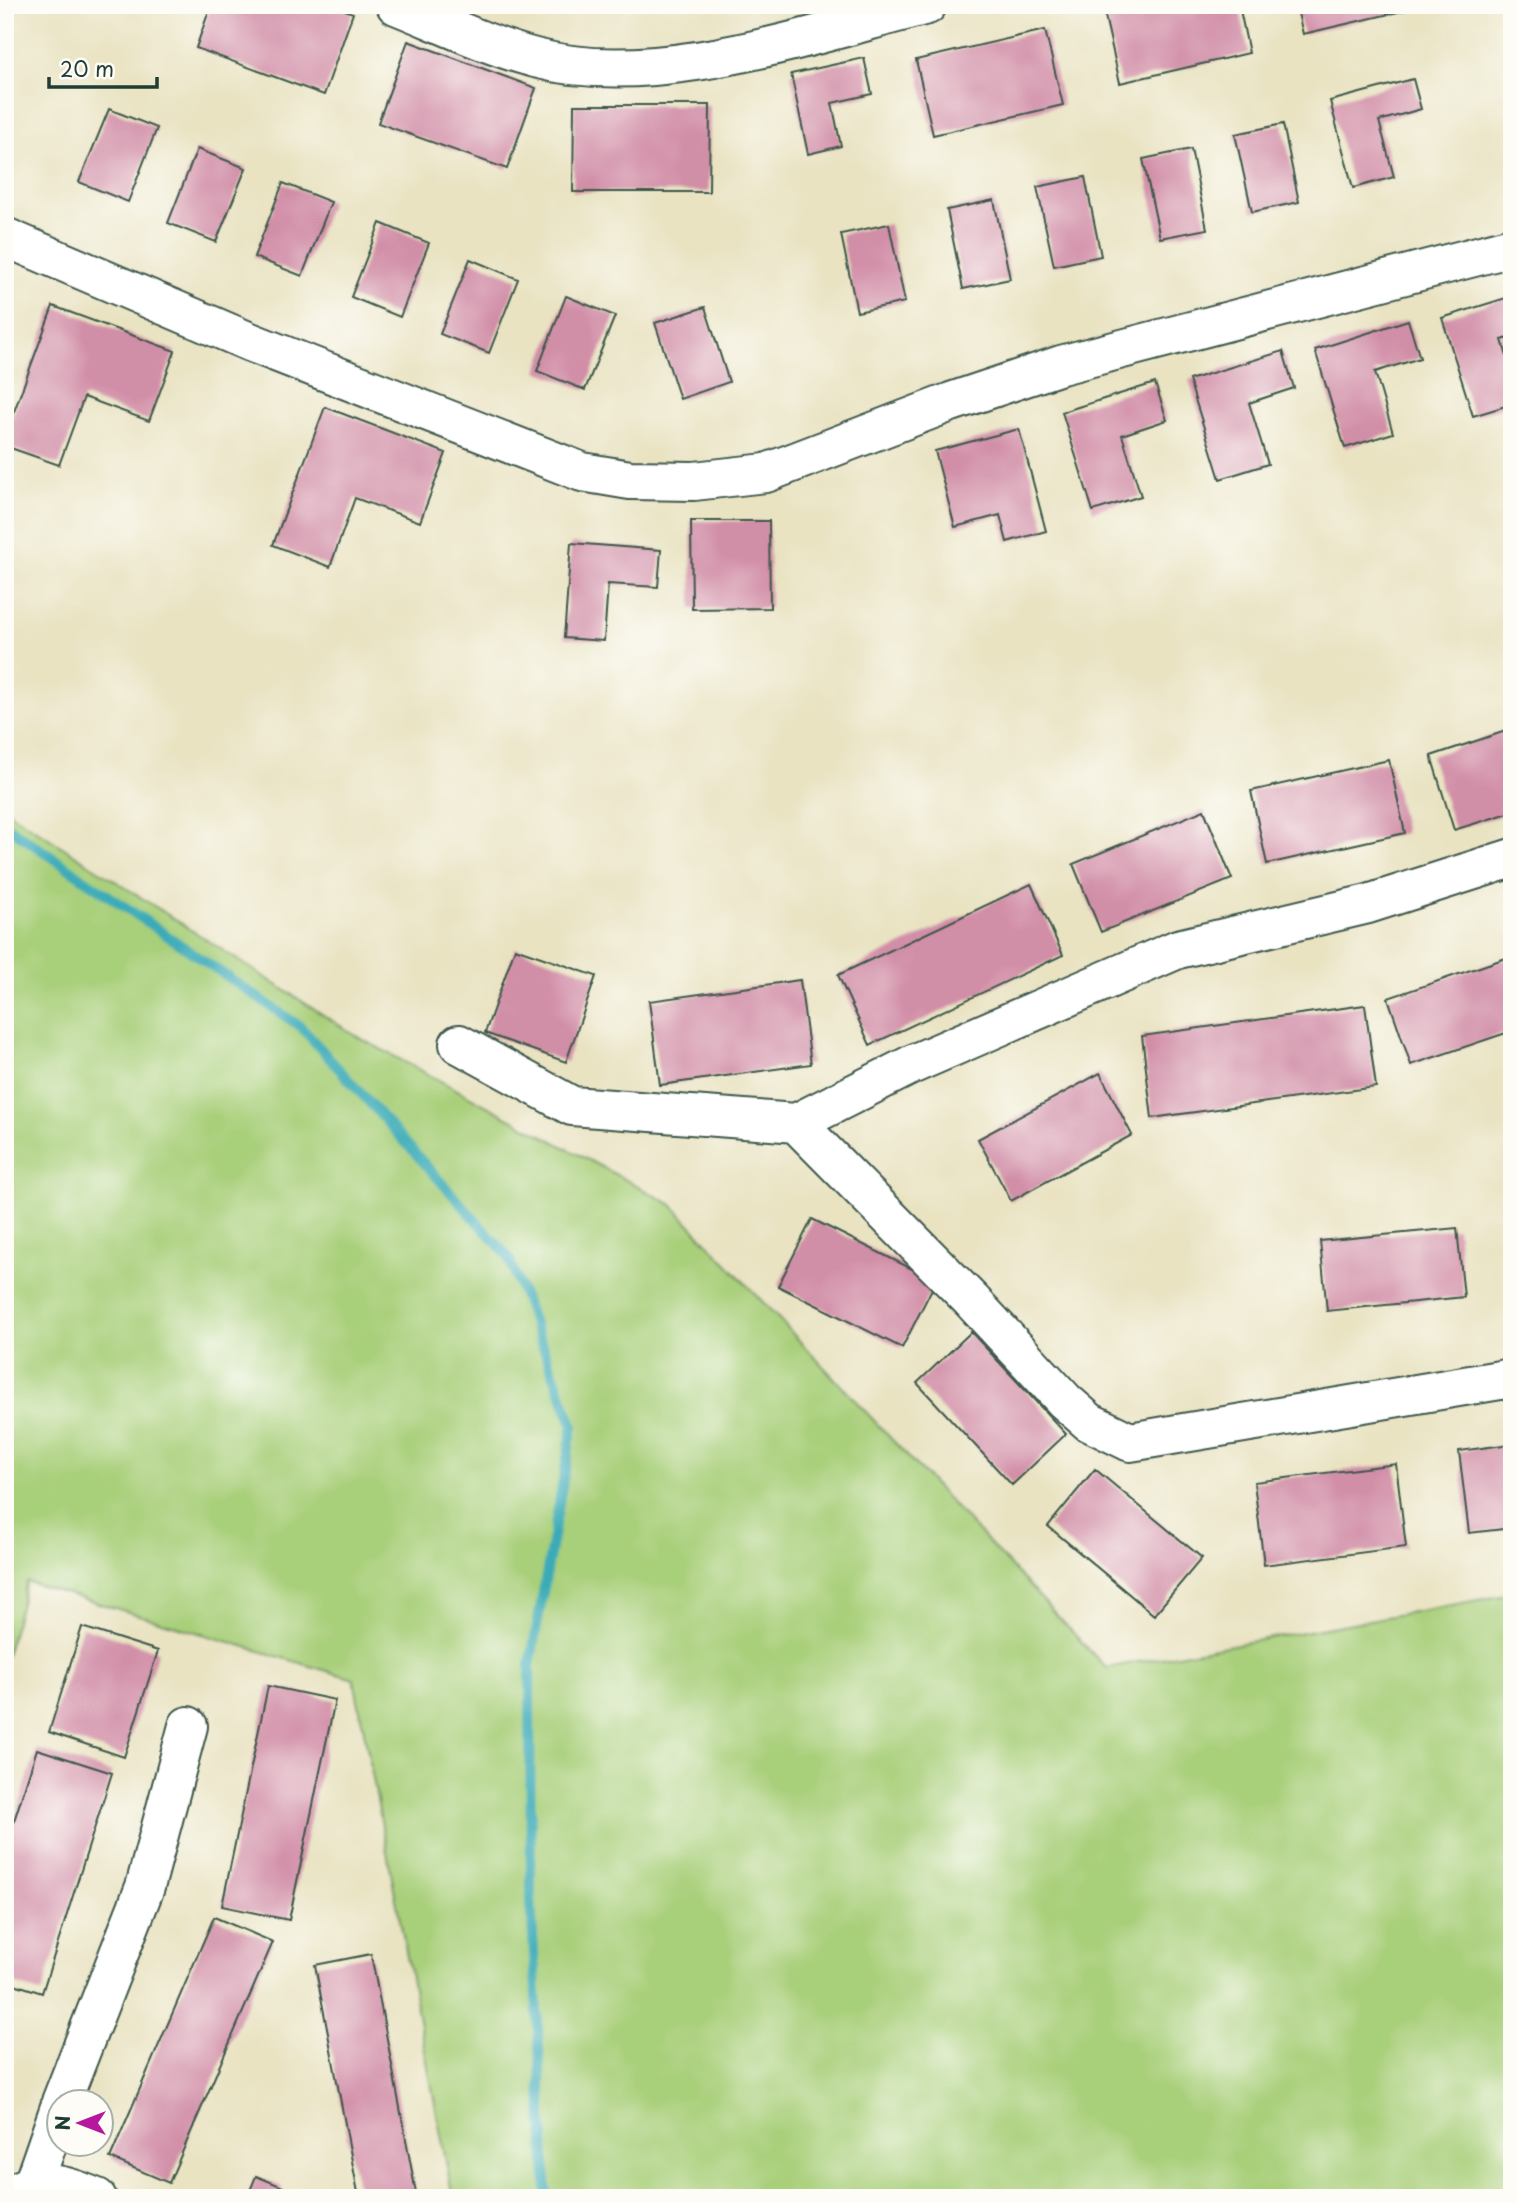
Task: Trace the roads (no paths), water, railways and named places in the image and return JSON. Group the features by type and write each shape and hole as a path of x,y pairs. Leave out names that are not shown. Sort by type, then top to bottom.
{"lane":[{"path":"396,5 535,58 585,67 638,69 702,60 927,5"},
{"path":"5,237 250,342 519,449 582,472 630,480 766,473 951,402 1061,365 1512,247"},
{"path":"459,1044 572,1106 796,1123 913,1064 1178,949 1368,904 1512,859"},
{"path":"796,1123 971,1300 1065,1401 1090,1422 1130,1442 1512,1378"},
{"path":"66,2088 145,1887 188,1726"},
{"path":"20,2190 46,2136"},
{"path":"20,2190 53,2184 97,2198"}],"waterway":[{"path":"5,825 301,1027 508,1256 573,1425 530,1665 531,1898 547,2198"}]}
